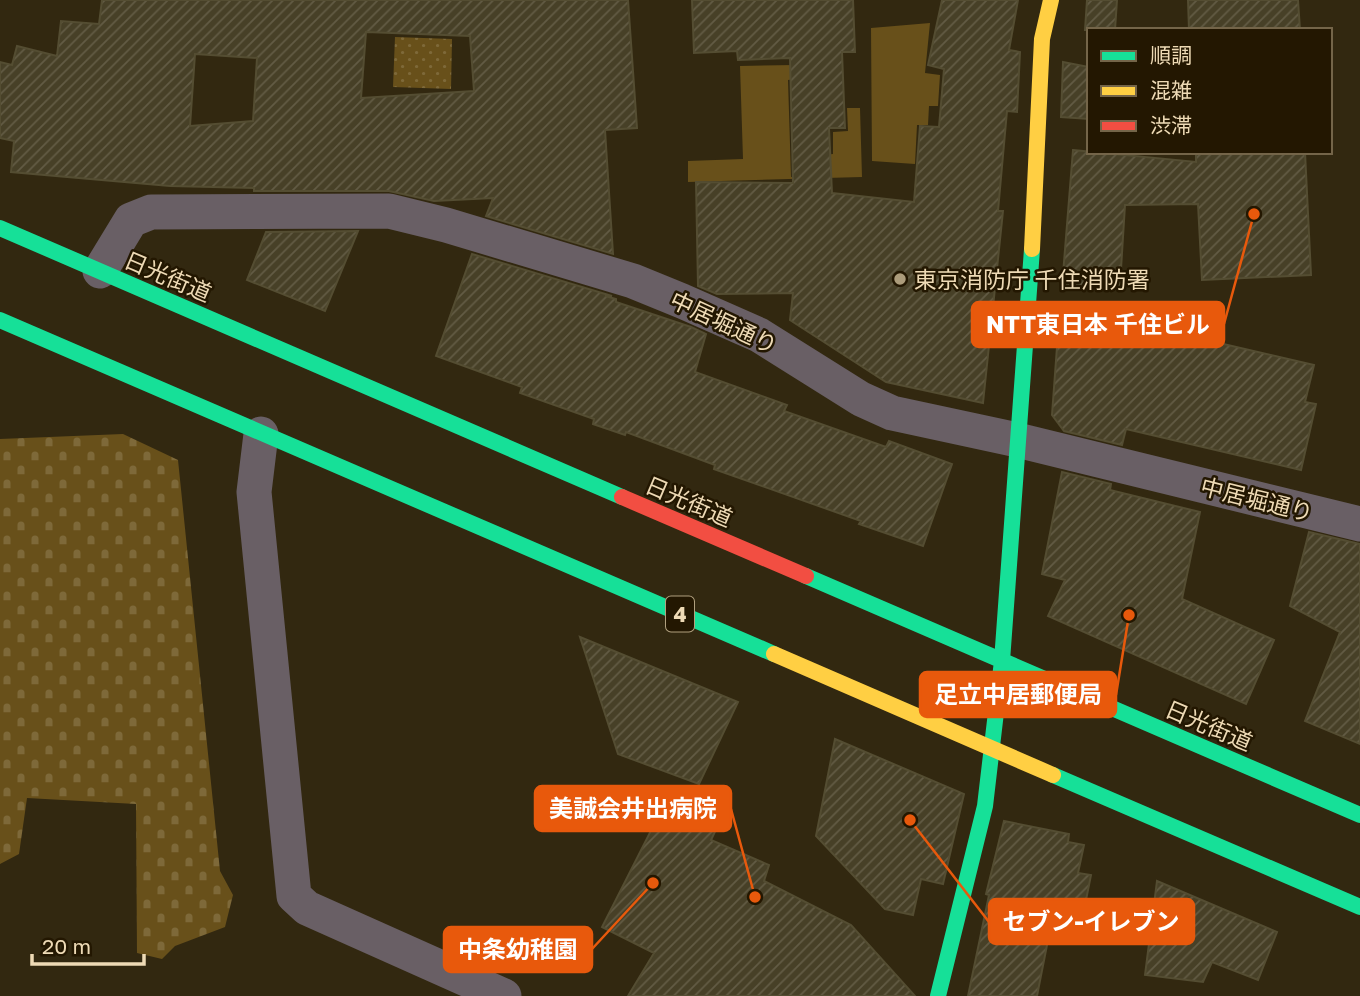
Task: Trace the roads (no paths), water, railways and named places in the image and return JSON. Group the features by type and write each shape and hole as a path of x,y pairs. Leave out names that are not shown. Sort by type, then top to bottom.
{"main road":[{"path":"938,996 985,806 1002,661 1035,186 1042,39 1051,0"},
{"name":"日光街道","path":"0,228 1360,815"},
{"name":"4","path":"0,320 1360,907"}],"street":[{"name":"中居堀通り","path":"100,271 131,220 151,212 389,211 446,225 619,277 682,301 760,335 861,400 892,413 1017,440 1360,524"},
{"path":"261,434 254,492 294,896 307,908 504,996"}],"place":[{"name":"NTT東日本 千住ビル","path":"1254,214"},
{"name":"東京消防庁 千住消防署","path":"900,279"},
{"name":"足立中居郵便局","path":"1129,615"},
{"name":"セブン-イレブン","path":"910,820"},
{"name":"中条幼稚園","path":"653,883"},
{"name":"美誠会井出病院","path":"755,897"}]}
